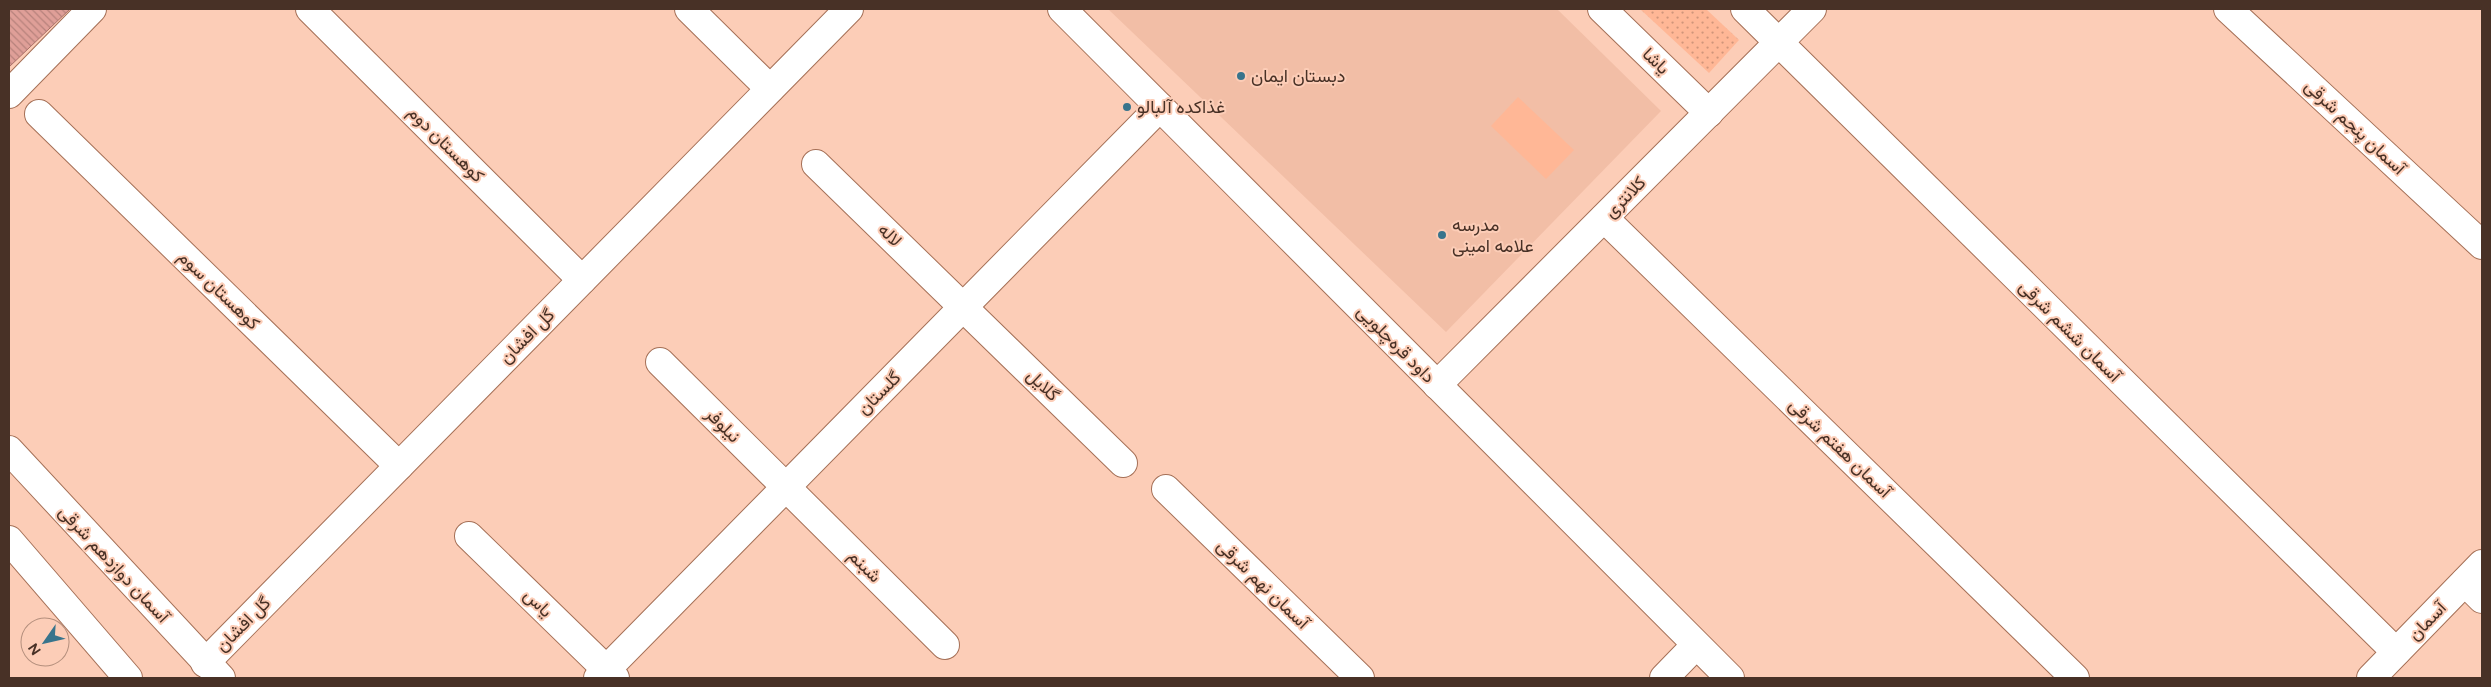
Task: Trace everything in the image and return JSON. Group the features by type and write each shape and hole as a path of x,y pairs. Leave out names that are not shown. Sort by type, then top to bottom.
{"main road":[{"path":"9,94 92,9"},
{"name":"کوهستان دوم","path":"310,9 582,280"},
{"path":"689,9 770,89"},
{"name":"گل افشان","path":"213,670 398,466 849,9"},
{"name":"داود قره‌چلویی","path":"1062,9 1730,678"},
{"name":"یاشا","path":"1602,9 1709,113"},
{"name":"آسمان ششم شرقی","path":"1745,9 2396,652"},
{"name":"کلانتری","path":"1437,385 1812,9"},
{"name":"آسمان پنجم شرقی","path":"2228,9 2482,245"},
{"name":"گلستان","path":"606,675 786,487 1160,107"},
{"name":"کوهستان سوم","path":"39,114 398,466"},
{"name":"لاله","path":"816,164 963,307"},
{"name":"آسمان هفتم شرقی","path":"1604,218 2075,678"},
{"name":"گلایل","path":"963,307 1123,463"},
{"name":"نیلوفر","path":"660,362 786,487"},
{"name":"آسمان دوازدهم شرقی","path":"9,450 213,670"},
{"name":"شبنم","path":"786,487 945,645"},
{"name":"آسمان نهم شرقی","path":"1166,490 1360,678"},
{"name":"یاس","path":"469,536 606,675"},
{"path":"9,540 128,678"},
{"name":"آسمان","path":"2371,678 2396,652 2476,582"},
{"path":"1664,678 1696,645"}],"shaded area":[{"name":"مدرسه علامه امینی","path":"1108,9 1557,9 1661,111 1446,332"},
{"path":"1640,9 1706,9 1739,40 1709,73"},
{"path":"1518,97 1574,150 1546,179 1491,126"}],"building":[{"path":"9,9 70,9 9,67"}],"place":[{"name":"دبستان ایمان","path":"1241,76"},
{"name":"غذاکده آلبالو","path":"1127,107"},
{"name":"مدرسه علامه امینی","path":"1442,235"}]}
